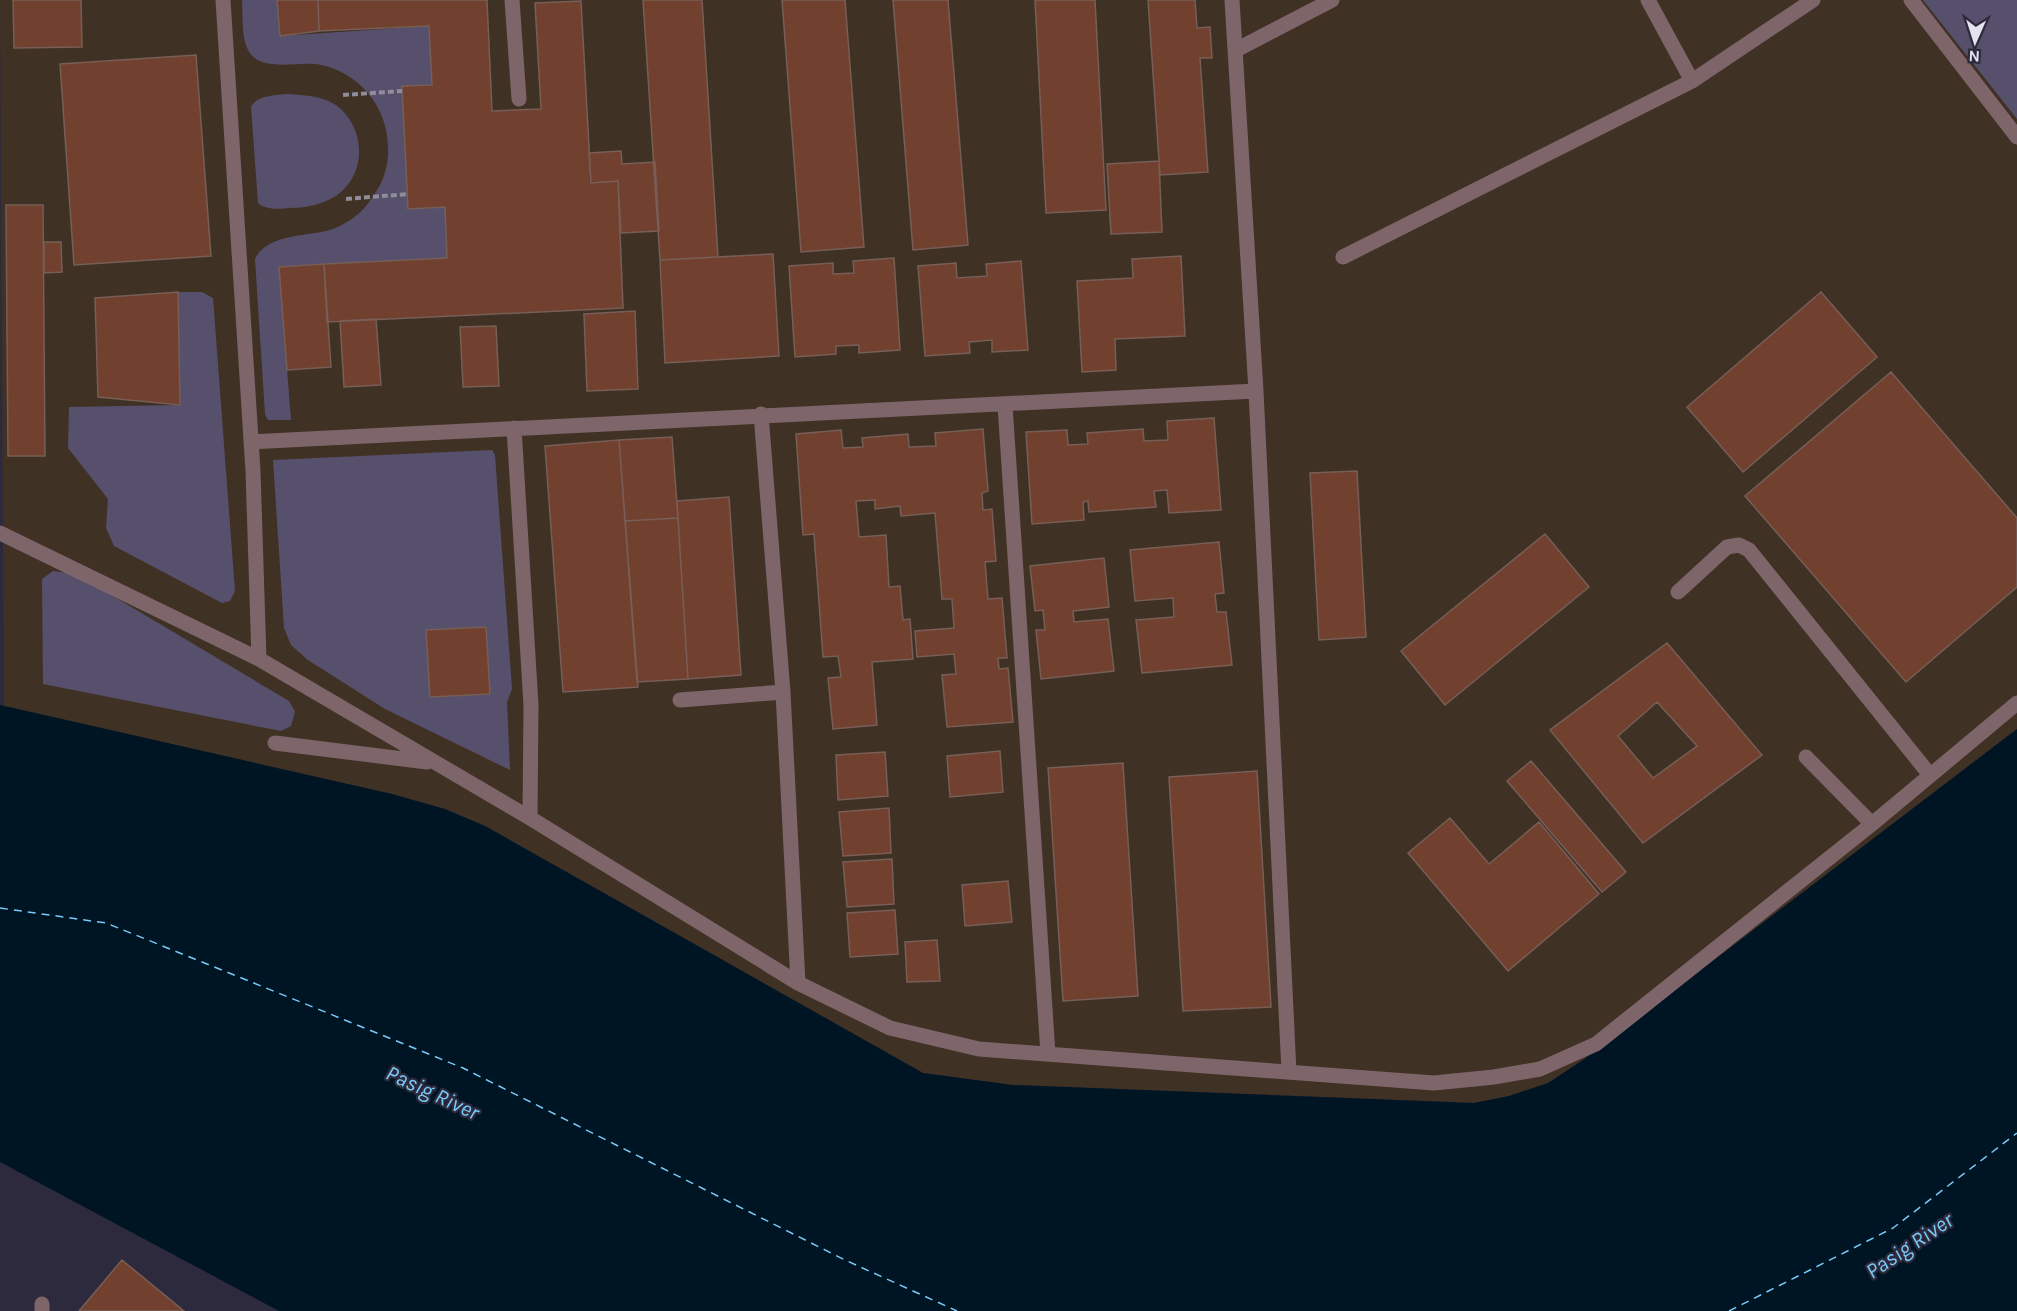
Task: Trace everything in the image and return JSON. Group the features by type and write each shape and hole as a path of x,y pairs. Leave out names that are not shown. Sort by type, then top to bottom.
{"lane":[{"path":"223,0 251,442 260,623 259,659"},
{"path":"512,0 519,99"},
{"path":"1232,0 1256,391 1289,1072"},
{"path":"1236,50 1332,0"},
{"path":"1648,0 1692,81"},
{"path":"1343,257 1692,81 1813,0"},
{"path":"1911,0 2017,137"},
{"path":"251,442 761,414 1005,405 1256,391"},
{"path":"1005,405 1048,1054"},
{"path":"761,414 783,692 798,983"},
{"path":"514,428 531,705 530,818"},
{"path":"0,533 259,659 530,818 798,983 890,1028 979,1049 1434,1083 1494,1077 1540,1069 1596,1044 1872,824 2017,703"},
{"path":"1678,592 1727,547 1739,545 1749,550 1930,775"},
{"path":"680,700 783,692"},
{"path":"274,743 433,762"},
{"path":"1806,757 1872,824"}],"path":[{"path":"343,95 402,91"},
{"path":"346,199 408,194"}],"shaded area":[{"path":"0,0 2017,0 2017,729 1583,1060 1548,1083 1509,1096 1474,1103 1013,1085 923,1073 485,826 445,809 392,794 4,706"},
{"path":"242,0 277,0 280,36 429,26 432,85 402,86 445,207 447,258 279,267 291,420 268,420 265,414 255,259 269,244 290,237 333,229 345,224 360,212 383,178 387,162 387,138 384,122 373,99 363,87 346,75 321,65 271,64 254,57 248,50 244,38"},
{"path":"1923,0 2017,0 2017,119"},
{"path":"285,94 322,99 334,104 344,112 357,134 359,159 350,182 335,196 310,206 264,207 258,203 251,107 261,98"},
{"path":"178,292 202,292 213,298 235,591 230,601 222,603 114,546 106,528 108,499 68,448 69,407 180,405"},
{"path":"492,450 495,455 512,689 507,702 510,770 385,709 308,660 291,645 284,628 273,460","holes":["485,627 489,694 430,697 426,630"]},
{"path":"53,571 76,574 289,701 295,712 291,726 281,731 43,684 42,579"}],"water":[{"name":"Pasig River","path":"0,705 392,794 445,809 485,826 923,1073 1013,1085 1474,1103 1509,1096 1548,1083 1583,1060 2017,729 2017,1311 279,1311 0,1162"}],"building":[{"path":"13,0 81,0 82,47 14,48"},
{"path":"277,0 318,0 319,31 280,36"},
{"path":"318,0 487,0 492,111 541,109 535,3 581,1 591,183 618,181 623,308 327,322 324,264 447,258 445,207 408,209 402,86 432,85 429,26 319,31"},
{"path":"643,0 702,0 718,257 660,260"},
{"path":"782,0 845,0 864,247 801,252"},
{"path":"893,0 948,0 968,245 913,250"},
{"path":"1035,0 1095,0 1106,210 1046,213"},
{"path":"1148,0 1195,0 1197,28 1210,27 1212,58 1200,58 1208,172 1160,175"},
{"path":"196,55 211,256 74,265 60,64"},
{"path":"621,151 622,164 655,162 659,231 621,233 618,181 591,183 589,153"},
{"path":"1159,161 1162,232 1111,234 1107,164"},
{"path":"6,205 43,205 45,456 8,456"},
{"path":"44,242 61,242 62,272 44,273"},
{"path":"773,254 779,356 665,363 660,260"},
{"path":"1181,256 1185,336 1115,339 1116,370 1082,372 1077,281 1133,278 1132,259"},
{"path":"894,258 900,350 859,353 859,345 836,346 836,354 795,357 789,266 833,263 833,274 854,273 853,261"},
{"path":"1021,261 1028,350 992,352 992,340 969,342 970,353 925,356 918,266 956,263 957,278 987,276 986,264"},
{"path":"324,264 331,367 287,370 279,267"},
{"path":"178,292 180,405 98,397 95,298"},
{"path":"1821,292 1877,357 1743,472 1687,407"},
{"path":"635,311 638,389 587,391 584,314"},
{"path":"376,319 381,385 344,387 340,321"},
{"path":"496,326 499,386 463,387 460,327"},
{"path":"1891,372 2017,518 2017,587 1906,682 1745,496"},
{"path":"1214,418 1221,510 1169,513 1167,490 1154,491 1156,507 1089,512 1088,501 1083,502 1084,520 1032,524 1026,432 1067,430 1068,445 1088,444 1087,433 1143,429 1144,441 1168,440 1167,421"},
{"path":"983,429 988,491 982,493 983,510 992,509 996,561 985,562 988,599 1002,598 1007,658 998,658 999,669 1008,668 1013,722 947,727 942,675 956,674 954,654 917,657 915,631 954,628 952,599 942,599 935,513 901,516 900,506 875,509 875,500 856,501 859,537 886,535 889,587 900,586 903,620 910,619 913,659 872,662 877,725 833,729 828,678 841,677 838,656 823,657 814,534 803,535 796,434 841,430 843,448 863,447 862,438 908,434 909,447 936,446 935,433"},
{"path":"672,437 678,518 625,521 619,440"},
{"path":"619,440 638,687 563,692 545,446"},
{"path":"1357,471 1366,637 1319,640 1310,473"},
{"path":"729,497 741,675 688,679 677,501"},
{"path":"678,518 688,679 637,682 625,521"},
{"path":"1545,534 1589,587 1445,705 1401,651"},
{"path":"1219,542 1224,593 1215,594 1217,612 1226,612 1232,665 1142,673 1136,620 1174,617 1173,598 1135,601 1130,550"},
{"path":"1104,558 1109,607 1073,611 1074,622 1108,619 1114,671 1041,679 1036,630 1045,630 1043,610 1035,611 1030,566"},
{"path":"486,627 490,694 430,697 426,630"},
{"path":"1667,643 1762,755 1643,843 1550,730","holes":["1657,702 1697,746 1653,778 1618,736"]},
{"path":"1000,751 1003,792 950,797 947,756"},
{"path":"885,752 888,796 838,800 836,755"},
{"path":"1531,761 1626,872 1602,892 1507,781"},
{"path":"1123,763 1138,996 1063,1001 1048,768"},
{"path":"1257,771 1271,1007 1183,1011 1169,777"},
{"path":"889,808 891,853 843,856 839,812"},
{"path":"1450,818 1489,864 1539,822 1599,894 1508,971 1408,853"},
{"path":"892,859 894,904 847,907 843,862"},
{"path":"1008,881 1012,922 965,926 962,885"},
{"path":"895,910 898,954 850,957 847,913"},
{"path":"937,940 940,981 907,982 905,942"},
{"path":"122,1260 184,1311 79,1311"}],"ferry route":[{"path":"0,908 106,923 463,1068 845,1260 957,1311"},
{"path":"1729,1311 1893,1228 2017,1133"}]}
